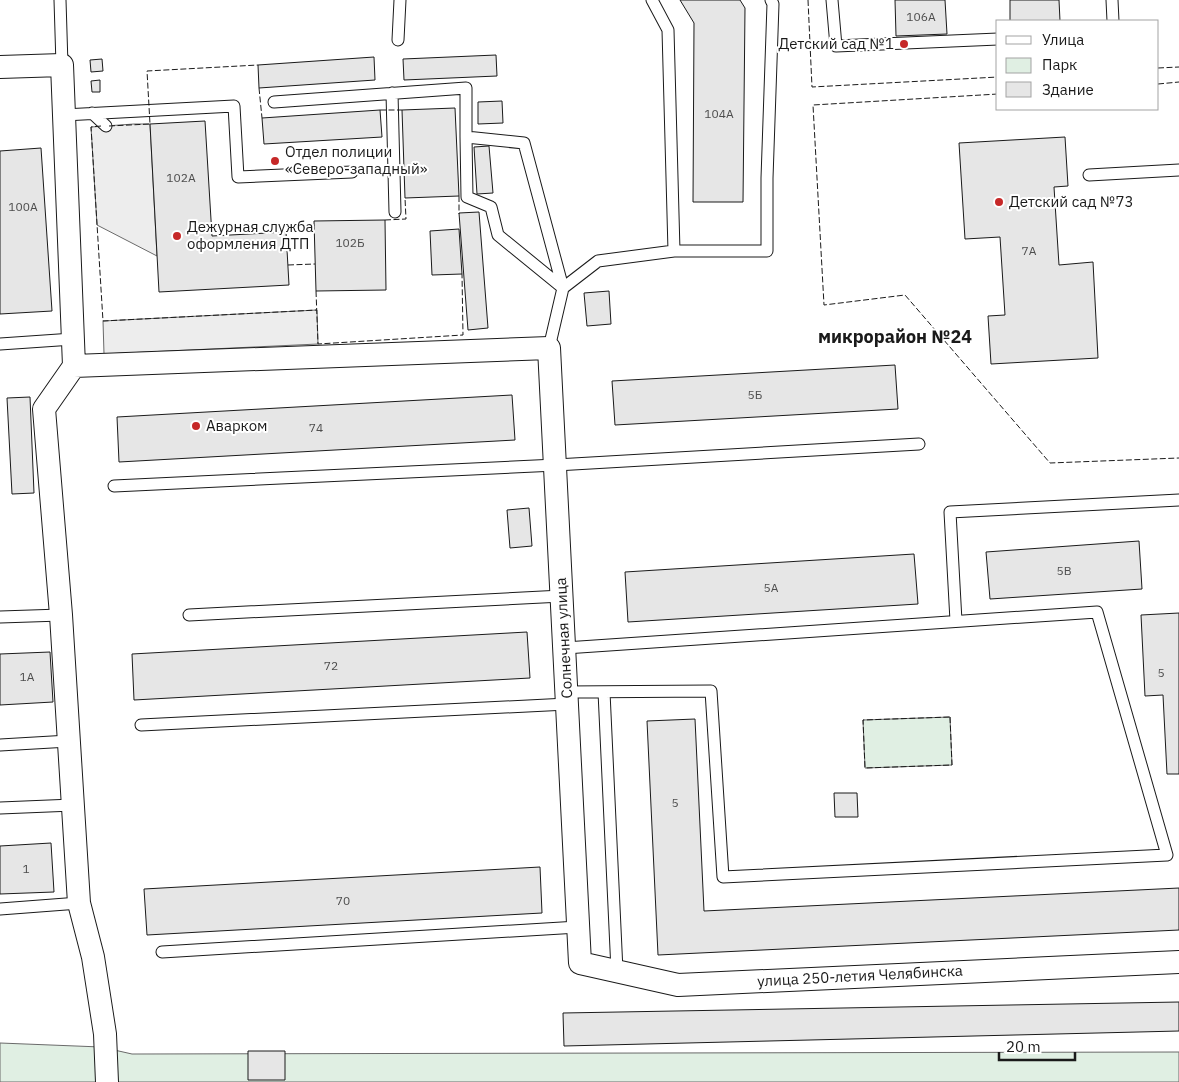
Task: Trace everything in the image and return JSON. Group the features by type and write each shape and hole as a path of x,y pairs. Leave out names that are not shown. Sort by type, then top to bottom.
{"street":[{"path":"0,67 62,65 74,366 44,409 61,615 79,903 93,957 105,1034 107,1082"},
{"path":"74,366 549,348"},
{"name":"Солнечная улица","path":"549,348 578,927"},
{"name":"улица 250-летия Челябинска","path":"578,927 580,964 678,985 1179,962"}],"lane":[{"path":"60,0 62,65"},
{"path":"398,40 400,0"},
{"path":"652,0 668,30 674,251"},
{"path":"563,288 598,261 674,251 767,251 767,178 773,4 771,0"},
{"path":"832,0 836,46 996,39"},
{"path":"1112,0 1113,20"},
{"path":"274,102 466,88 467,197 491,207 498,235 563,288"},
{"path":"392,93 395,212"},
{"path":"64,115 234,106 238,177 352,172"},
{"path":"92,113 106,126"},
{"path":"466,137 524,143 563,288 549,348"},
{"path":"1089,175 1179,170"},
{"path":"0,344 73,338"},
{"path":"114,486 556,465 919,444"},
{"path":"956,621 950,512 1179,500"},
{"path":"189,615 562,596"},
{"path":"141,725 567,698 604,692 711,692 723,877 1167,855 1097,612 565,648"},
{"path":"0,618 61,615"},
{"path":"604,692 617,971"},
{"path":"0,745 69,741"},
{"path":"0,808 73,805"},
{"path":"0,909 79,903"},
{"path":"162,952 578,927"}],"green space":[{"path":"950,717 952,765 865,768 863,720"},
{"path":"0,1043 101,1047 132,1054 1179,1052 1179,1082 0,1082"}],"shaded area":[{"path":"150,124 157,256 97,225 91,127"},
{"path":"317,310 318,344 104,354 103,321"}],"building":[{"path":"680,0 740,0 745,8 743,202 693,202 694,23"},
{"path":"895,0 945,0 947,34 896,36"},
{"path":"1010,0 1059,0 1060,20 1010,20"},
{"path":"496,55 497,76 404,80 403,59"},
{"path":"374,57 375,80 259,88 258,65"},
{"path":"102,59 103,71 91,72 90,60"},
{"path":"100,80 100,92 92,92 91,81"},
{"path":"502,101 503,123 478,124 478,102"},
{"path":"455,108 459,196 405,198 402,110"},
{"path":"380,110 382,137 264,144 262,118"},
{"path":"205,121 212,236 286,232 289,285 159,292 150,124"},
{"path":"1065,137 1068,186 1054,187 1059,265 1093,262 1098,358 991,364 988,316 1005,315 1000,237 965,239 959,143"},
{"path":"489,146 493,193 477,194 474,147"},
{"path":"41,148 52,311 0,314 0,151"},
{"path":"479,212 488,328 468,330 459,213"},
{"path":"385,220 386,290 316,291 314,221"},
{"path":"459,229 462,274 432,275 430,231"},
{"path":"609,291 611,324 587,326 584,293"},
{"path":"895,365 898,409 615,425 612,381"},
{"path":"512,395 515,440 119,462 117,417"},
{"path":"30,397 34,493 12,494 7,398"},
{"path":"529,508 532,546 510,548 507,510"},
{"path":"1139,541 1142,589 990,599 986,552"},
{"path":"914,554 918,604 628,622 625,572"},
{"path":"1179,613 1179,774 1167,774 1163,695 1145,696 1141,615"},
{"path":"527,632 530,678 134,700 132,654"},
{"path":"50,652 53,702 0,705 0,654"},
{"path":"695,719 704,911 1179,888 1179,930 658,955 647,721"},
{"path":"834,793 857,793 858,817 835,817"},
{"path":"51,843 54,892 0,894 0,846"},
{"path":"540,867 542,913 147,935 144,889"},
{"path":"1179,1002 1179,1031 564,1046 563,1013"},
{"path":"248,1051 285,1051 285,1080 248,1080"}],"fence":[{"path":"808,0 812,87 996,77"},
{"path":"109,126 150,124 147,71 258,65"},
{"path":"1159,68 1179,67"},
{"path":"1159,84 1179,82"},
{"path":"259,88 262,118"},
{"path":"996,94 813,105 824,305 905,295 1050,463 1179,458"},
{"path":"380,110 402,110"},
{"path":"101,126 91,127 103,321 317,310"},
{"path":"459,196 459,214"},
{"path":"385,220 406,219 405,198"},
{"path":"288,265 315,264"},
{"path":"316,291 318,344 463,335 462,274"},
{"path":"950,717 952,765 865,768 863,720 950,717"}],"place":[{"name":"Детский сад №1","path":"904,44"},
{"name":"Отдел полиции «Северо-западный»","path":"275,161"},
{"name":"Детский сад №73","path":"999,202"},
{"name":"Дежурная служба оформления ДТП","path":"177,236"},
{"name":"Аварком","path":"196,426"}],"district":[{"name":"микрорайон №24","path":"895,337"}]}
